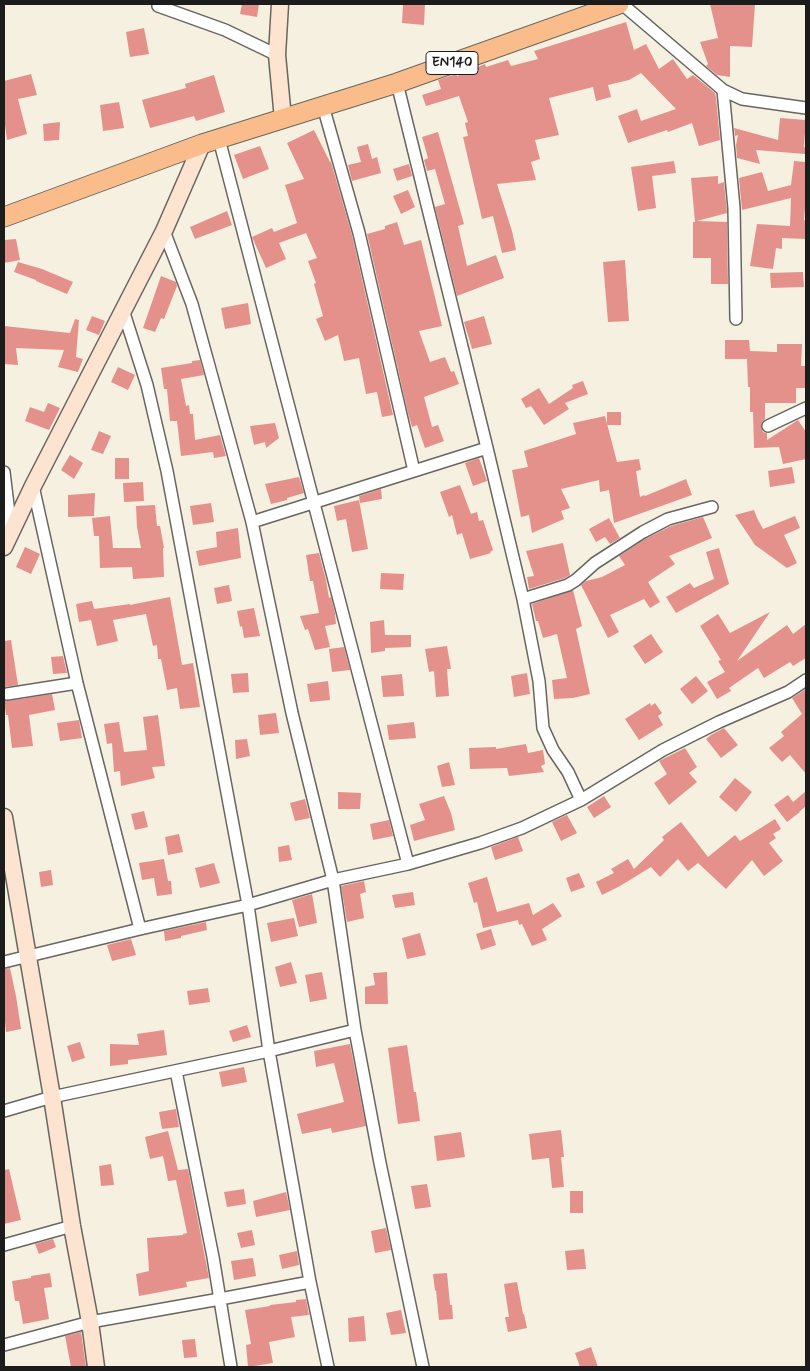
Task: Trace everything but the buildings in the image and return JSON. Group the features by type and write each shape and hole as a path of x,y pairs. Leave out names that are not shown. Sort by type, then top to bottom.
{"main road":[{"name":"EN140","path":"4,217 210,142 397,83 621,4"}],"street":[{"path":"280,4 277,55 283,119"},
{"path":"621,4 723,90 742,99 806,108"},
{"path":"158,6 225,30 277,55"},
{"path":"397,83 523,598 539,681 543,728 553,750 568,772 581,800"},
{"path":"723,90 734,208 736,320"},
{"path":"323,106 359,233 414,471"},
{"path":"4,547 33,486 210,142"},
{"path":"210,142 314,504 408,864"},
{"path":"164,232 192,304 252,522 292,713 333,880 355,1030 380,1163 423,1367"},
{"path":"124,310 147,385 168,471 248,904 269,1051 310,1282 328,1367"},
{"path":"768,426 806,408"},
{"path":"252,522 487,448"},
{"path":"4,472 11,531"},
{"path":"33,486 77,683 140,929"},
{"path":"523,598 568,585 595,563 643,532 668,519 712,507"},
{"path":"4,962 248,904 333,880 408,864 480,843 522,828 581,800 663,750 719,722 788,692 806,680"},
{"path":"7,694 77,683"},
{"path":"4,817 72,1226 90,1322 96,1367"},
{"path":"4,1111 52,1097 269,1051 355,1030"},
{"path":"176,1071 213,1257 231,1367"},
{"path":"4,1245 72,1226"},
{"path":"4,1345 90,1322 220,1300 310,1282"}]}
